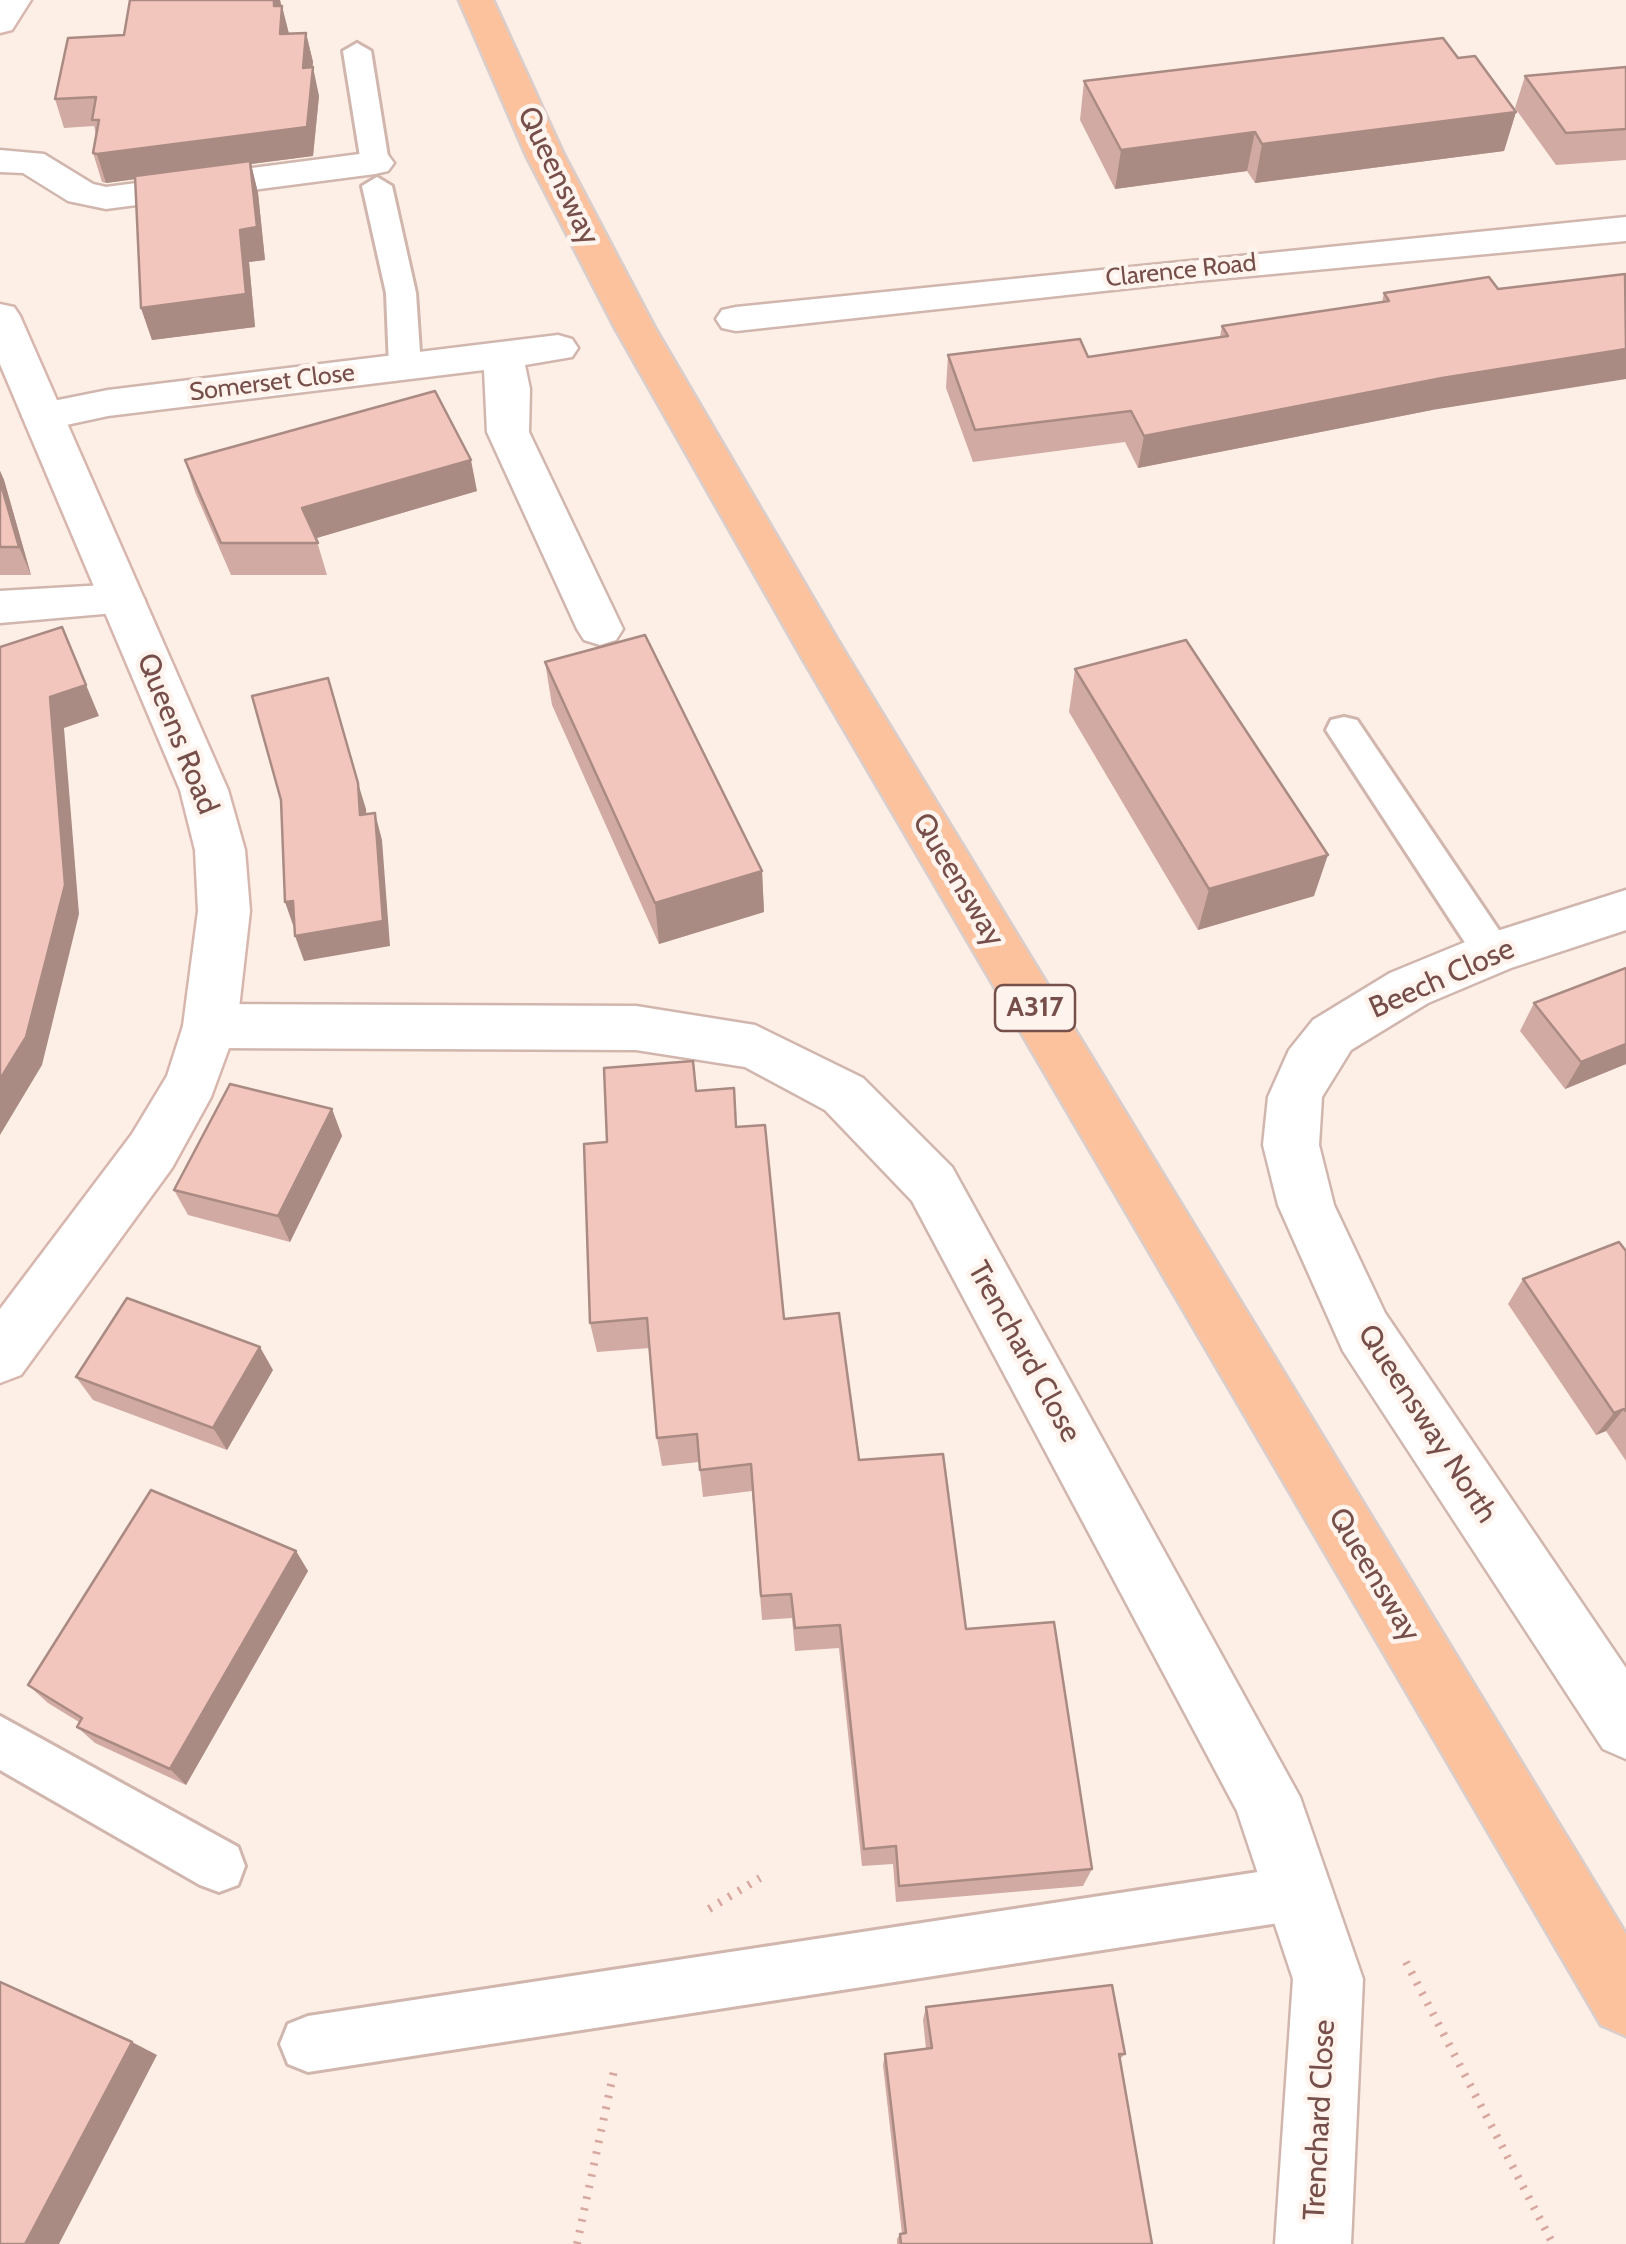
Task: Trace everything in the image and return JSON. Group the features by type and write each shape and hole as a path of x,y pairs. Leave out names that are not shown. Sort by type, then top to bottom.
{"main road":[{"name":"Queensway","path":"476,0 545,155 655,363 824,656 1626,2000"}],"street":[{"path":"0,23 14,0"},
{"path":"0,161 31,162 81,193 106,198 376,174"},
{"name":"Clarence Road","path":"719,280 743,334 1186,270 1626,229"},
{"name":"Queens Road","path":"0,316 204,790 220,850 224,911 210,1026 192,1081 152,1151 0,1356"},
{"name":"Somerset Close","path":"43,416 108,403 558,348"},
{"path":"502,355 509,389 508,432 600,629"},
{"path":"0,607 122,600"},
{"name":"Beech Close","path":"1295,1097 1308,1066 1332,1035 1409,988 1493,953 1626,910"},
{"name":"Trenchard Close","path":"210,1026 636,1028 754,1047 844,1094 932,1184 1266,1797 1328,1979 1314,2244"},
{"name":"Queensway North","path":"1295,1097 1291,1145 1306,1205 1364,1332 1626,1726"}],"lane":[{"path":"357,52 376,174 401,293 404,367"},
{"path":"1344,730 1493,953"},
{"path":"0,1742 219,1866"},
{"path":"308,2044 1298,1893"}],"building":[{"path":"130,0 274,0 274,6 282,6 280,34 306,33 303,68 313,67 307,127 93,153 99,120 92,120 96,97 55,99 68,38 124,35"},
{"path":"1443,38 1458,58 1475,56 1516,112 1262,144 1255,132 1121,150 1084,81"},
{"path":"1626,67 1626,129 1566,133 1525,76"},
{"path":"250,161 257,227 240,230 246,294 141,308 135,176"},
{"path":"1625,274 1626,349 1442,378 1144,436 1131,411 975,430 948,355 1080,339 1088,357 1228,336 1222,326 1389,301 1384,293 1489,277 1498,289"},
{"path":"435,391 471,460 302,508 318,543 221,543 185,460"},
{"path":"0,481 19,547 0,547"},
{"path":"62,627 86,685 50,697 65,885 26,1037 0,1079 0,647"},
{"path":"645,635 762,871 655,903 545,662"},
{"path":"1186,640 1328,855 1209,889 1075,669"},
{"path":"328,678 358,783 360,815 375,813 383,921 295,936 293,901 285,902 281,800 252,696"},
{"path":"1626,968 1626,1044 1581,1062 1534,1003"},
{"path":"693,1061 696,1091 734,1088 736,1127 765,1125 784,1319 839,1313 859,1460 943,1454 966,1629 1054,1622 1092,1869 899,1886 896,1846 864,1849 840,1625 795,1628 791,1594 761,1596 751,1464 700,1470 697,1434 657,1438 647,1318 590,1323 584,1144 607,1142 604,1068"},
{"path":"230,1084 332,1109 278,1216 174,1190"},
{"path":"1619,1242 1626,1251 1626,1411 1614,1413 1523,1279"},
{"path":"127,1298 260,1347 213,1428 76,1377"},
{"path":"151,1490 296,1551 170,1769 77,1727 82,1718 28,1685"},
{"path":"0,1982 132,2042 25,2244 0,2244"},
{"path":"1112,1985 1125,2054 1119,2054 1152,2244 901,2244 900,2234 906,2233 885,2054 932,2048 926,2007"}]}
